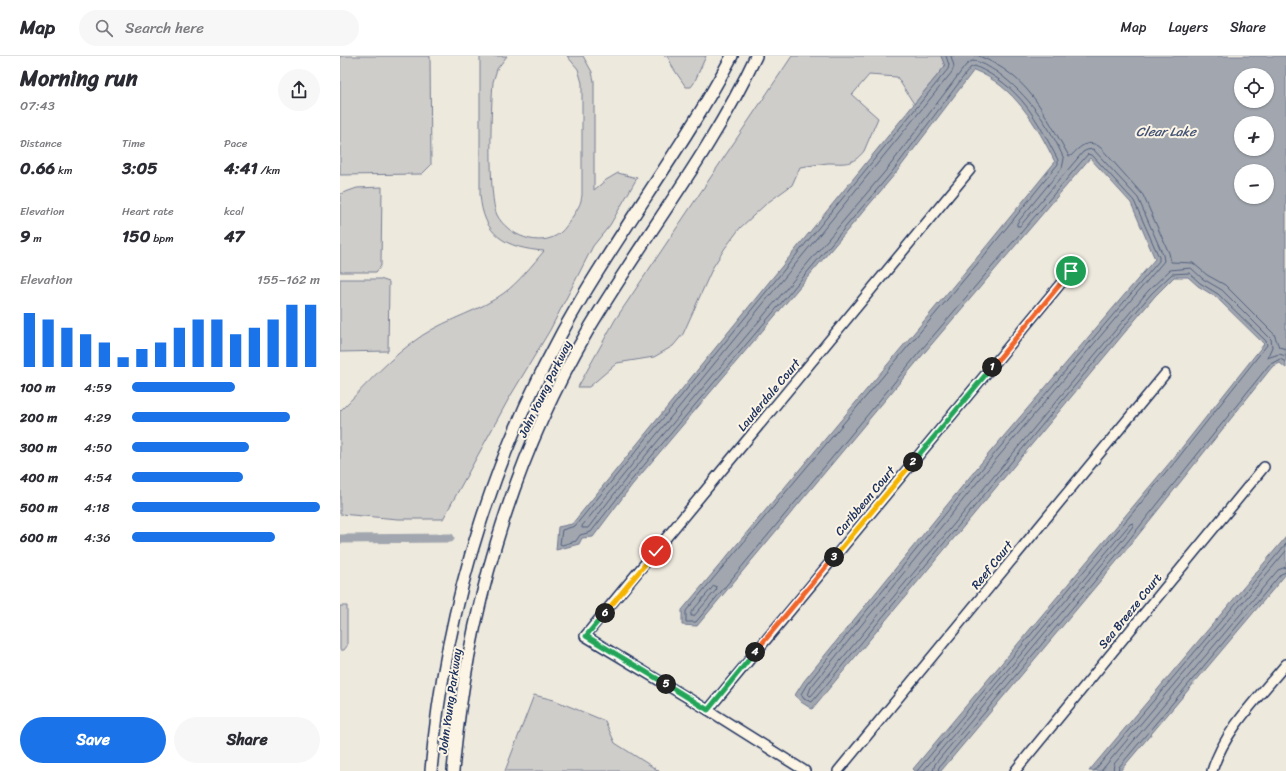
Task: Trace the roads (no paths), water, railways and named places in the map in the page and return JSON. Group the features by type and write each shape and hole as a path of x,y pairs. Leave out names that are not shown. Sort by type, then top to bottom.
{"main road":[{"name":"John Young Parkway","path":"431,771 440,698 457,606 481,519 516,428 548,359 584,294 703,109 732,56"},
{"name":"John Young Parkway","path":"453,771 464,682 480,602 504,522 536,436 586,335 626,268 718,127 756,56"}],"street":[{"name":"Lauderdale Court","path":"708,710 586,636 970,170"},
{"name":"Caribbean Court","path":"708,710 1071,271"},
{"name":"Reef Court","path":"838,771 1165,374"},
{"name":"Sea Breeze Court","path":"1015,771 1264,467"},
{"path":"1212,771 1217,755 1228,735 1286,664"},
{"path":"708,710 805,771"}],"water":[{"name":"Clear Lake","path":"941,56 1286,56 1286,368 1280,363 1272,367 1127,549 941,771 915,771 913,769 1172,460 1264,344 1216,297 1198,286 1188,277 1174,277 1155,296 812,709 801,702 795,695 804,681 986,457 1155,259 1131,203 1090,158 925,352 697,626 682,625 682,610 980,254 1055,162 1040,134 1023,108 1001,86 988,77 974,70 895,174 632,485 593,537 582,538 579,544 556,550 558,527 572,524 945,66"},
{"path":"1286,537 1286,574 1120,771 1089,771"}],"waterway":[{"path":"340,539 450,538"}]}
